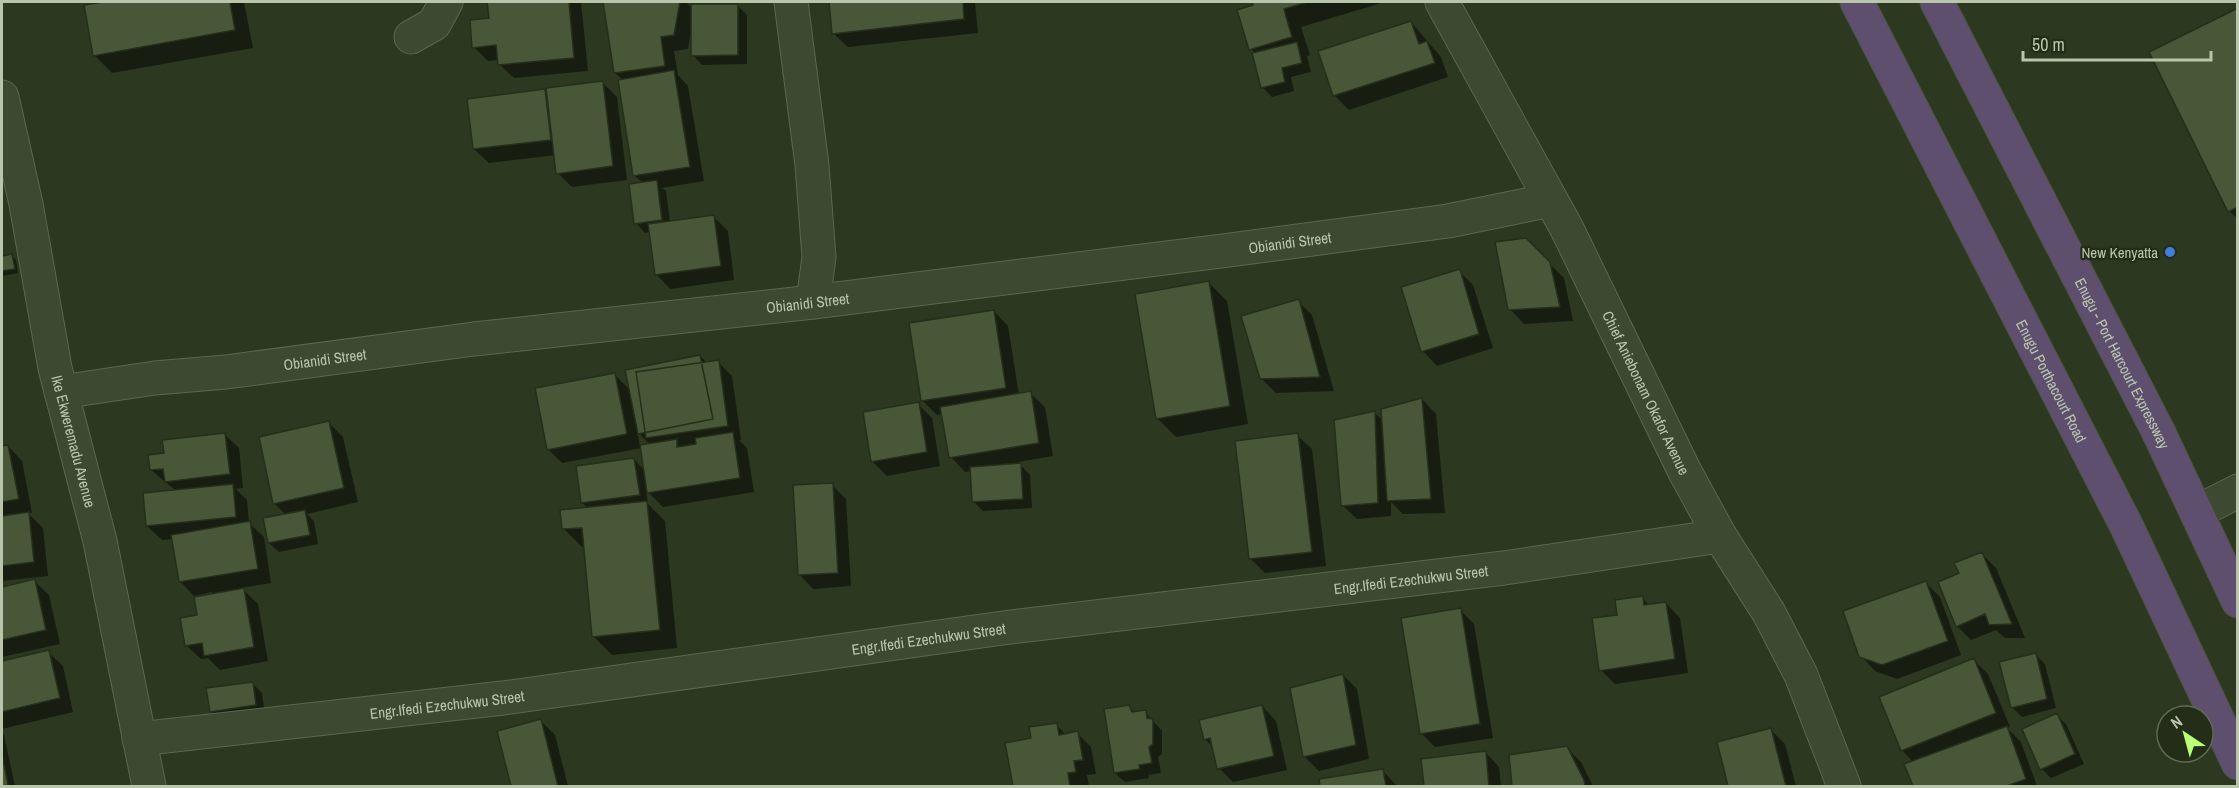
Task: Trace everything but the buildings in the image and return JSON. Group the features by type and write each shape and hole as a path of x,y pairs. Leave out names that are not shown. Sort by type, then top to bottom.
{"highway":[{"name":"Enugu Porthacourt Road","path":"1857,2 2127,527 2238,763"},
{"name":"Enugu - Port Harcourt Expressway","path":"1937,2 2153,421 2238,601"}],"street":[{"path":"411,37 434,24 446,2"},
{"path":"792,2 812,165 819,246 813,303"},
{"name":"Chief Aniebonam Okafor Avenue","path":"1453,7 1643,382 1684,470 1720,536 1768,613 1801,675 1844,786"},
{"name":"Ike Ekweremadu Avenue","path":"3,111 26,204 55,368 100,541 149,786"},
{"name":"Obianidi Street","path":"62,392 155,378 226,372 474,339 813,303 1448,221 1551,200"},
{"path":"2197,512 2238,491"},
{"name":"Engr.Ifedi Ezechukwu Street","path":"139,739 503,698 1003,628 1504,568 1720,536"}],"place":[{"name":"New Kenyatta","path":"2170,252"}]}
